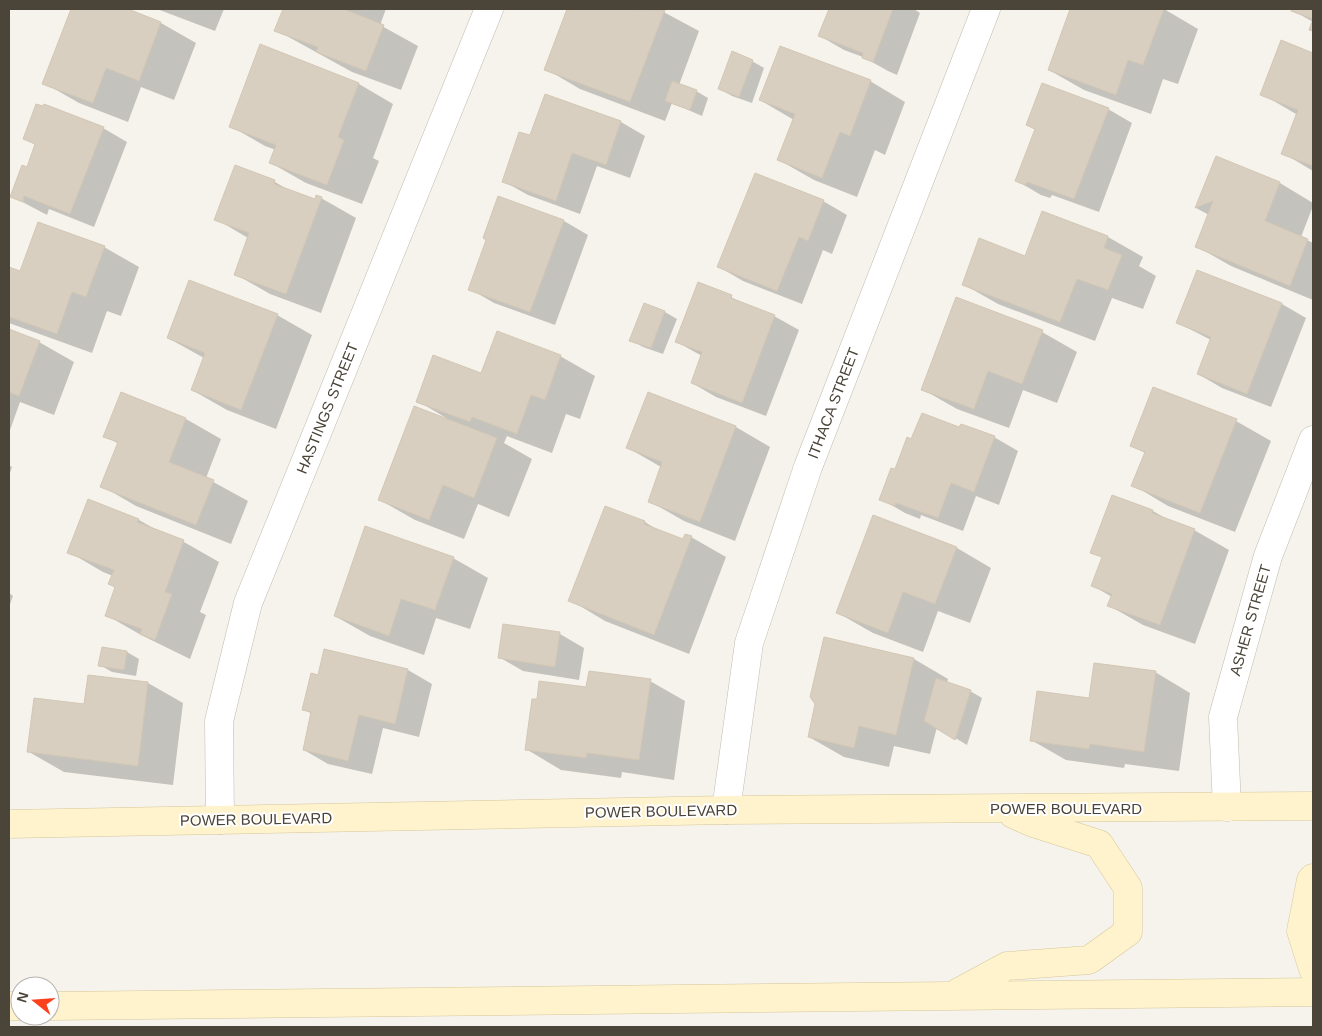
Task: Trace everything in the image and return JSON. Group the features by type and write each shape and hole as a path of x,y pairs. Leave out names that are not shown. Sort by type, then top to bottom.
{"main road":[{"name":"POWER BOULEVARD","path":"9,824 726,810 1313,806"},
{"path":"954,995 1007,966 1089,960 1128,932 1128,888 1099,844 1033,823 1001,809"},
{"path":"1313,878 1311,880 1301,931 1313,969"},
{"path":"60,1006 1313,992"}],"street":[{"name":"HASTINGS STREET","path":"220,820 219,721 248,603 489,9"},
{"name":"ITHACA STREET","path":"726,810 749,643 808,467 986,9"},
{"name":"ASHER STREET","path":"1227,807 1223,717 1268,556 1313,440"}],"building":[{"path":"71,9 128,9 161,22 139,81 106,68 93,103 42,84"},
{"path":"283,9 344,9 384,25 366,71 316,52 318,47 274,31"},
{"path":"567,9 665,10 630,102 544,70"},
{"path":"829,9 893,9 873,62 862,58 863,53 818,36"},
{"path":"1070,9 1164,9 1143,65 1128,60 1116,95 1048,70"},
{"path":"1292,9 1313,9 1313,19 1291,11"},
{"path":"1313,19 1313,31 1309,30"},
{"path":"1281,40 1313,53 1313,166 1281,154 1298,110 1260,95"},
{"path":"260,44 359,83 338,137 344,140 327,185 269,163 276,145 229,127"},
{"path":"780,46 871,80 850,136 840,132 822,178 777,160 795,114 759,100"},
{"path":"732,51 753,60 739,97 718,89"},
{"path":"672,81 697,90 690,110 665,101"},
{"path":"1042,83 1109,108 1074,199 1027,182 1025,185 1015,181 1035,129 1026,125"},
{"path":"545,94 621,121 606,165 572,153 556,201 502,182 519,132 530,135"},
{"path":"36,104 43,106 44,104 104,127 70,214 24,196 23,202 10,197 22,165 27,167 35,144 23,139"},
{"path":"1216,156 1280,182 1265,221 1308,239 1290,286 1195,247 1213,201 1195,208"},
{"path":"235,165 275,180 274,184 315,199 316,195 322,197 286,294 234,275 249,233 214,220"},
{"path":"755,173 824,200 808,241 799,237 777,291 717,267"},
{"path":"498,196 564,220 530,312 468,290 486,240 483,238"},
{"path":"1042,211 1108,236 1104,248 1122,255 1108,290 1077,279 1060,322 962,285 979,238 1025,256"},
{"path":"38,222 105,246 86,297 72,292 57,334 9,317 9,267 20,271"},
{"path":"1197,270 1282,303 1247,394 1197,374 1211,337 1176,323"},
{"path":"189,280 278,314 241,410 191,390 205,353 167,338"},
{"path":"698,282 732,295 731,298 775,315 742,403 691,383 702,352 675,342"},
{"path":"956,297 1043,330 1022,384 988,371 974,409 921,390"},
{"path":"644,303 665,311 651,348 629,341"},
{"path":"9,329 40,341 19,396 9,392"},
{"path":"497,331 561,355 545,400 531,395 517,434 472,417 470,422 416,402 433,355 481,373"},
{"path":"1153,387 1237,419 1200,513 1131,486 1145,452 1130,446"},
{"path":"121,392 186,418 169,462 214,480 196,525 100,487 118,442 103,437"},
{"path":"648,392 736,426 700,522 648,502 662,462 626,448"},
{"path":"414,406 497,438 474,498 443,485 429,520 378,500"},
{"path":"922,413 959,427 961,424 995,436 974,492 951,483 938,518 896,503 895,506 879,500 891,468 895,469 907,437 911,439"},
{"path":"1112,495 1153,510 1152,513 1195,529 1160,625 1107,606 1112,594 1091,586 1102,557 1090,553"},
{"path":"88,499 139,519 137,522 184,540 165,592 172,594 155,640 140,634 142,629 105,616 115,587 108,584 114,570 67,553"},
{"path":"605,506 645,521 644,524 683,539 685,534 692,536 654,635 568,601"},
{"path":"873,515 957,547 935,604 903,592 888,633 836,613"},
{"path":"365,526 454,557 435,610 401,599 389,636 334,616"},
{"path":"503,624 560,632 555,667 498,658"},
{"path":"824,637 914,658 896,735 859,726 854,748 808,737 815,704 810,697"},
{"path":"102,647 127,651 124,670 98,666"},
{"path":"324,649 408,669 395,724 359,715 348,761 303,750 311,712 302,710 311,673 318,675"},
{"path":"1094,663 1156,671 1144,752 1090,744 1089,749 1030,741 1037,691 1089,698"},
{"path":"589,671 651,679 639,760 587,753 586,758 525,750 532,699 537,699 539,681 586,687"},
{"path":"88,675 148,682 138,766 27,752 34,698 84,704"},
{"path":"936,678 971,690 955,740 924,721"}]}
